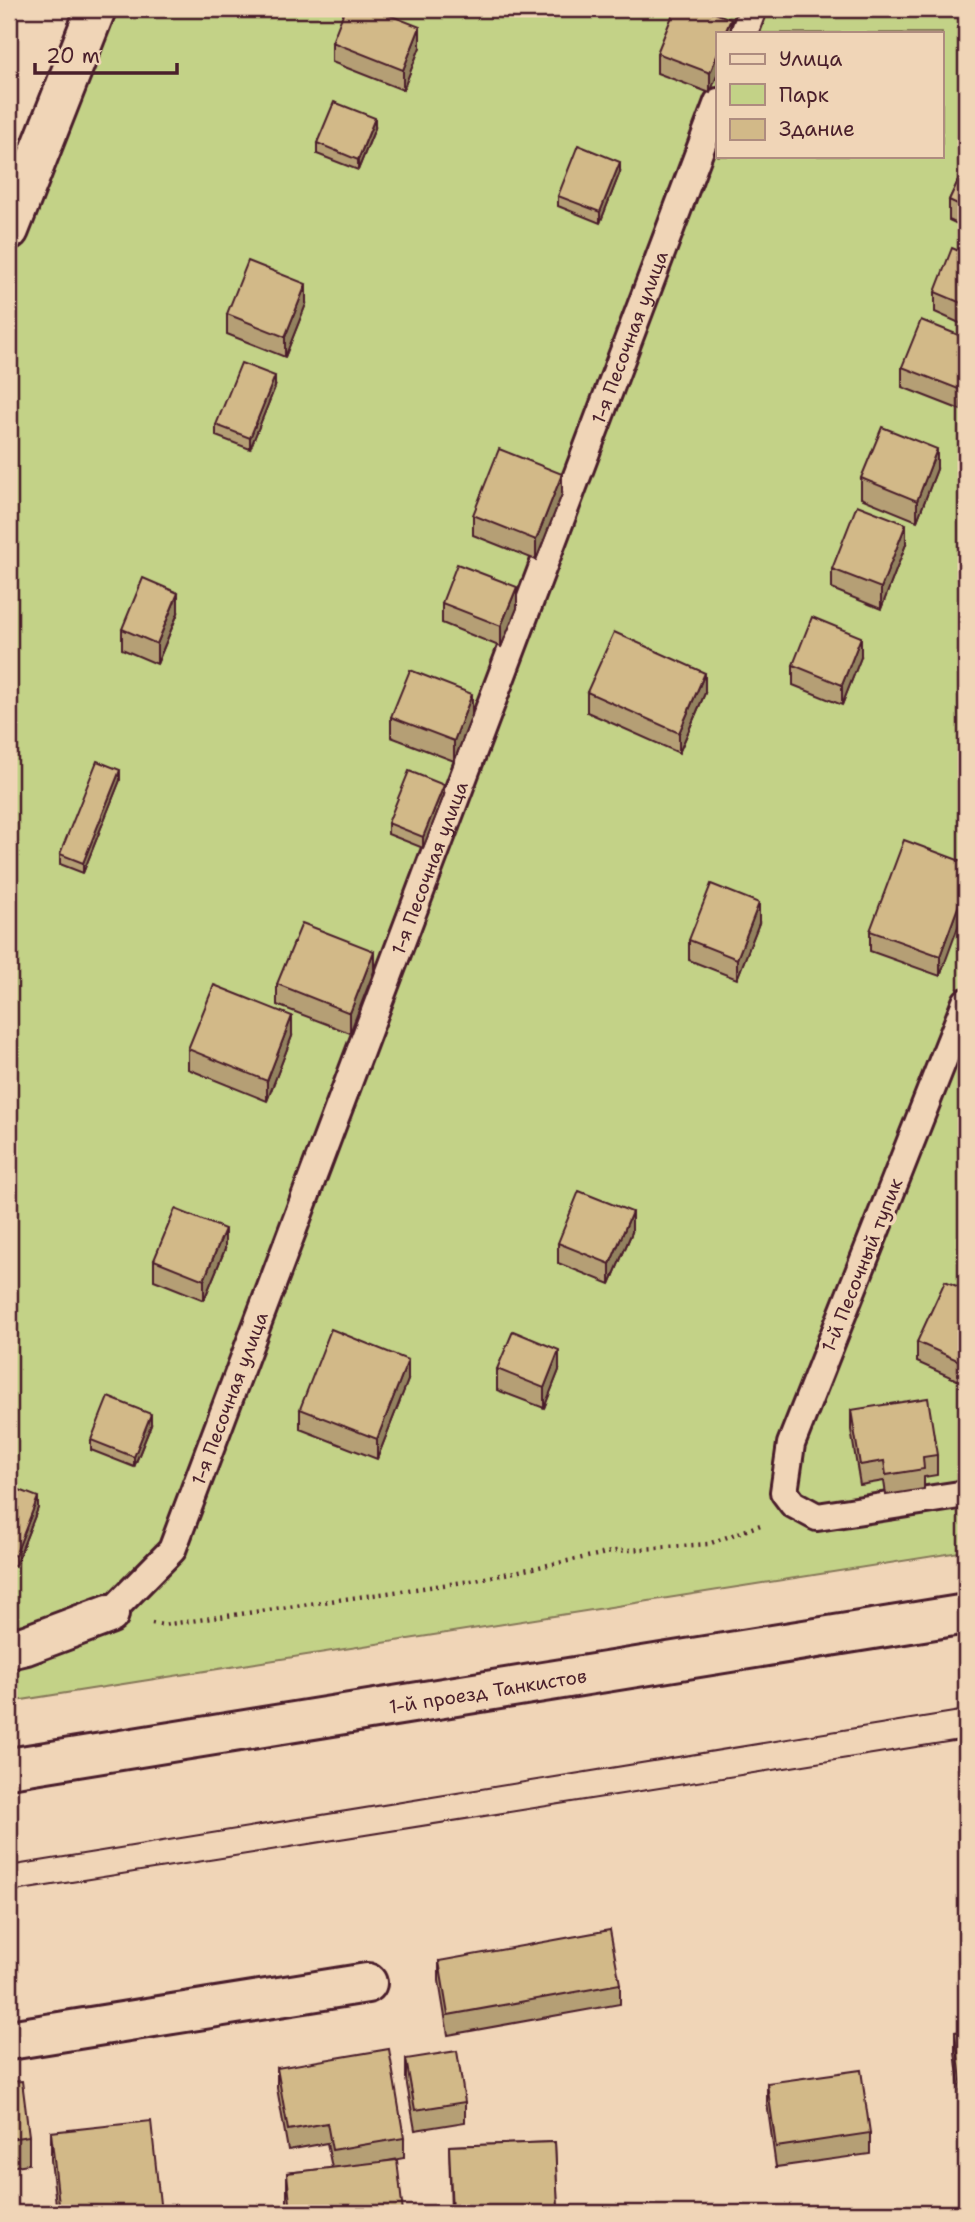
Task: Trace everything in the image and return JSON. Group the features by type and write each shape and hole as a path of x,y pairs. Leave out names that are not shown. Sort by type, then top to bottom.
{"main road":[{"path":"9,230 96,9"},
{"name":"1-й проезд Танкистов","path":"9,1768 966,1614"},
{"path":"9,1649 26,1646 109,1615"},
{"path":"9,2040 368,1983"}],"lane":[{"path":"744,32 753,9"},
{"name":"1-я Песочная улица","path":"109,1615 172,1550 716,107"},
{"name":"1-й Песочный тупик","path":"793,1504 785,1492 791,1444 966,1002"},
{"path":"793,1504 817,1517 966,1494"}],"path":[{"path":"109,1615 163,1625 471,1581 616,1551 708,1544 765,1523 793,1504"}],"green space":[{"path":"111,9 966,9 966,1551 9,1702 9,261"}],"building":[{"path":"345,9 374,9 420,27 403,70 332,42"},
{"path":"675,9 704,9 731,19 725,32 716,32 716,58 710,73 657,53"},
{"path":"334,102 375,118 358,160 317,143"},
{"path":"578,145 620,162 600,212 558,196"},
{"path":"966,164 966,208 949,200"},
{"path":"952,248 966,254 966,305 935,292"},
{"path":"248,261 306,284 285,337 227,314"},
{"path":"921,320 966,338 966,377 961,390 902,367"},
{"path":"241,363 275,376 250,438 216,425"},
{"path":"882,427 937,449 917,501 861,478"},
{"path":"499,449 562,474 536,540 473,515"},
{"path":"857,505 906,524 881,588 832,569"},
{"path":"457,564 517,587 501,626 442,603"},
{"path":"143,578 178,593 157,644 122,629"},
{"path":"812,617 861,637 842,685 793,665"},
{"path":"614,632 705,673 679,733 587,692"},
{"path":"410,670 472,694 454,741 391,717"},
{"path":"97,761 120,770 83,863 60,854"},
{"path":"409,771 444,785 423,837 388,823"},
{"path":"904,840 966,863 966,885 940,956 870,931"},
{"path":"711,884 759,903 737,959 689,940"},
{"path":"302,923 374,951 350,1013 277,984"},
{"path":"214,985 292,1016 267,1081 188,1049"},
{"path":"579,1191 632,1212 610,1264 558,1243"},
{"path":"175,1209 225,1229 204,1280 154,1260"},
{"path":"945,1281 966,1290 966,1364 917,1342"},
{"path":"331,1329 408,1360 377,1439 300,1409"},
{"path":"513,1331 559,1350 544,1388 497,1369"},
{"path":"108,1397 151,1414 134,1457 91,1440"},
{"path":"928,1398 937,1455 923,1457 924,1469 886,1475 884,1461 860,1465 851,1410"},
{"path":"9,1486 38,1497 15,1556 9,1553"},
{"path":"610,1930 620,1984 448,2015 439,1961"},
{"path":"966,2031 966,2112 965,2112 955,2032"},
{"path":"389,2049 404,2138 332,2150 327,2123 288,2130 277,2068"},
{"path":"457,2051 465,2102 415,2110 406,2059"},
{"path":"861,2070 870,2133 776,2147 767,2083"},
{"path":"22,2081 29,2136 9,2139 9,2082"},
{"path":"151,2121 161,2213 60,2213 51,2132"},
{"path":"555,2142 558,2210 452,2213 449,2146"},
{"path":"397,2160 403,2213 291,2213 287,2173"}],"tram line":[{"path":"9,1866 966,1710"},
{"path":"9,1892 966,1739"}]}
